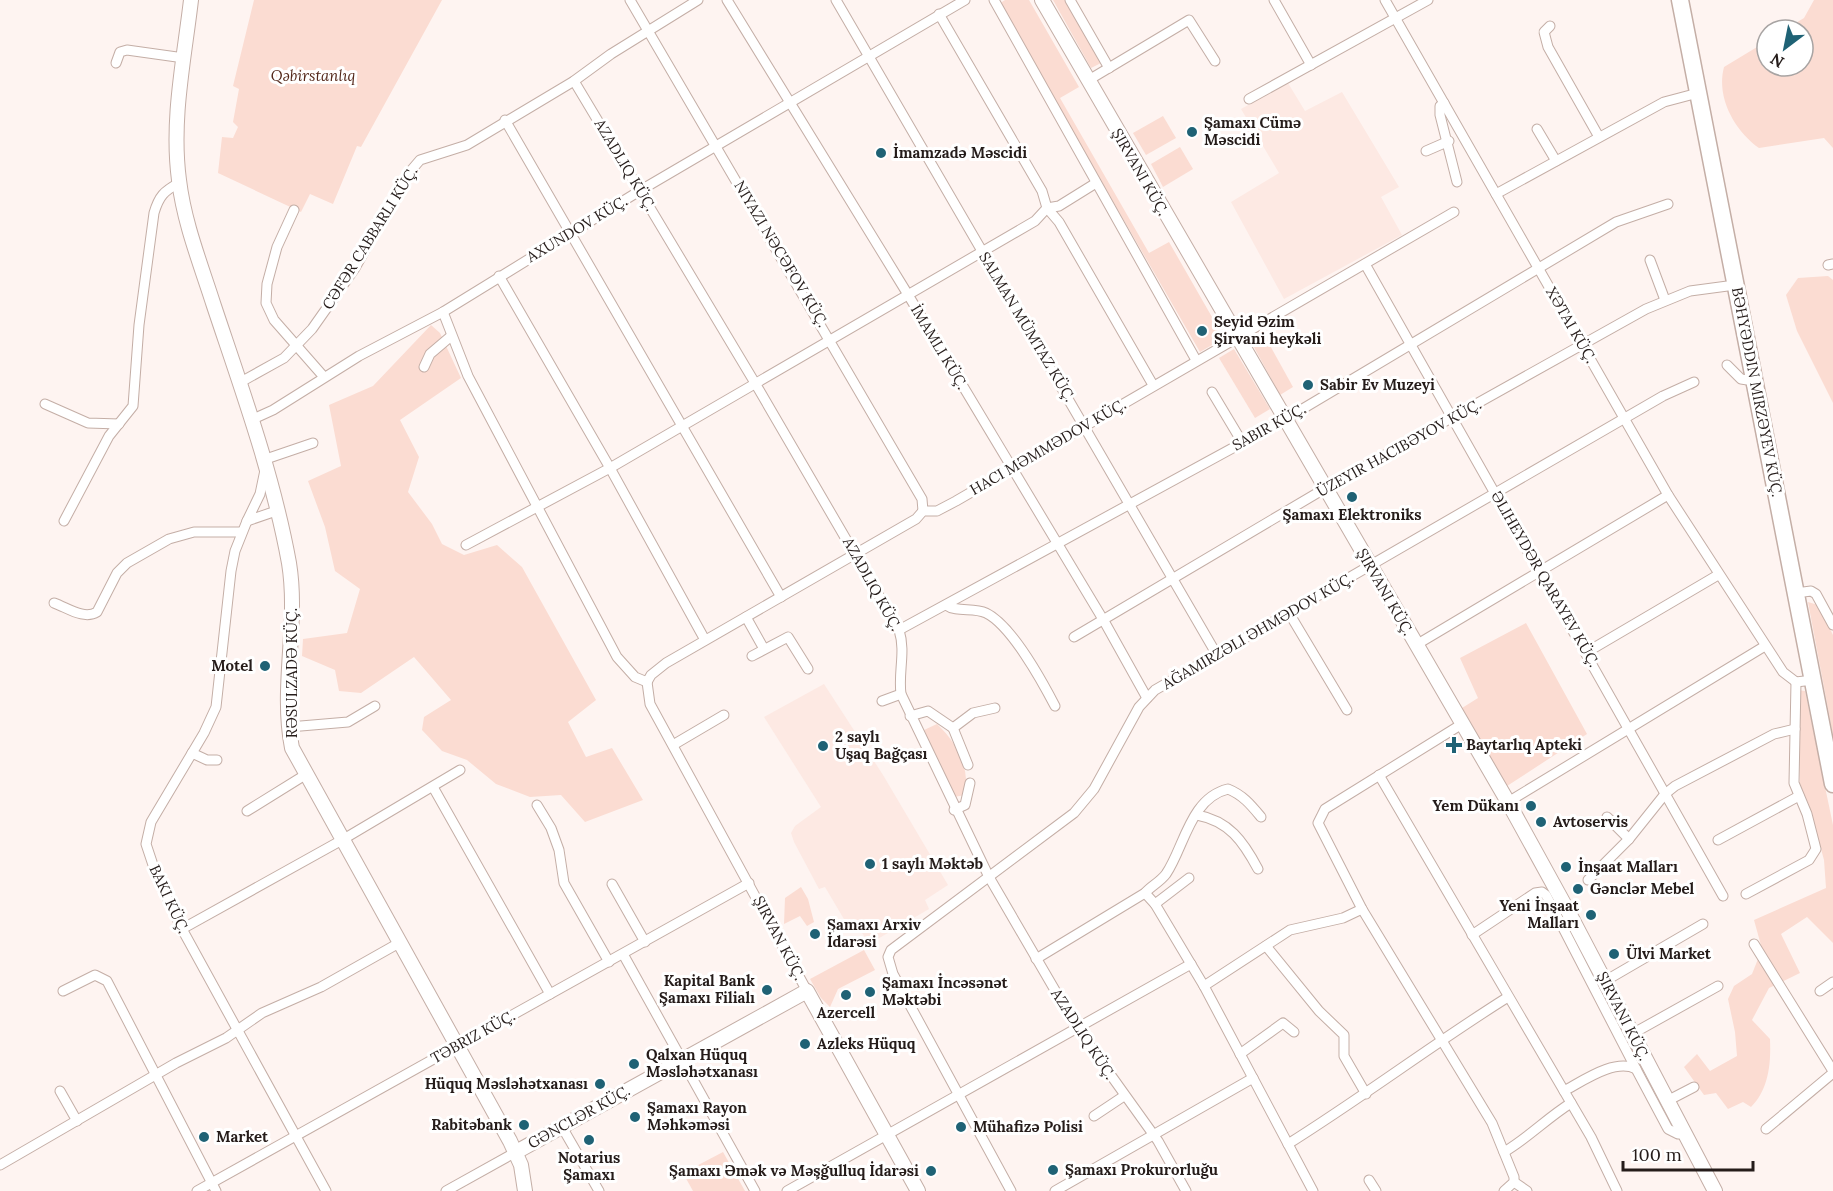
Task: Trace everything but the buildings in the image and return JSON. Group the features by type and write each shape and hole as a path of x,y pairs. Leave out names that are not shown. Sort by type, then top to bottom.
{"highway":[{"name":"BƏHYƏDDIN MIRZƏYEV KÜÇ.","path":"1680,0 1796,593 1804,681 1833,784"}],"street":[{"name":"RƏSULZADƏ KÜÇ.","path":"191,0 176,131 179,183 197,252 264,464 291,581 289,726 292,748 516,1152 525,1191"},
{"name":"NIYAZI NƏCƏFOV KÜÇ.","path":"630,0 830,338 922,499 924,511"},
{"path":"240,383 273,365 298,345 355,268 414,166 426,158 466,145 574,81 648,30 698,0"},
{"path":"727,0 1058,544 1147,698"},
{"name":"SALMAN MÜMTAZ KÜÇ.","path":"836,0 1216,655"},
{"name":"AXUNDOV KÜÇ.","path":"251,420 273,411 324,377 443,312 716,145 965,0"},
{"path":"994,0 1196,360"},
{"name":"ŞIRVANI KÜÇ.","path":"1042,0 1236,338 1508,802 1715,1191"},
{"path":"1070,0 1109,68"},
{"path":"1274,0 1311,65"},
{"name":"XƏTAI KÜÇ.","path":"1385,0 1668,495 1783,672 1804,681"},
{"path":"1249,99 1428,0"},
{"path":"939,14 1042,191 1047,208 1059,222 1153,385"},
{"path":"1087,81 1189,20 1215,61"},
{"path":"1550,26 1544,32 1548,47 1599,137"},
{"path":"116,63 120,52 126,50 184,58"},
{"path":"574,81 856,554 898,630 903,647 899,674 901,694 954,810 989,877 1077,1028 1153,1134 1186,1191"},
{"path":"1496,195 1672,98 1698,93"},
{"path":"1444,103 1439,109 1449,141 1457,182"},
{"path":"505,120 781,597"},
{"path":"1537,129 1556,161"},
{"path":"1426,151 1449,141"},
{"path":"64,520 104,446 133,406 139,325 154,213 158,198 164,191 179,183"},
{"path":"466,545 610,468 830,338 1035,221 1047,208 1059,206 1096,183"},
{"name":"SABIR KÜÇ.","path":"898,630 1284,420 1616,222 1668,204"},
{"path":"294,210 277,247 265,296 274,320 324,377"},
{"path":"443,312 450,337 537,508 617,657 634,677 647,682 651,675 666,663 916,519 924,511 937,511 946,506 1454,212"},
{"path":"1650,260 1665,300"},
{"name":"ƏLIHEYDƏR QARAYEV KÜÇ.","path":"1365,264 1587,652 1723,896"},
{"path":"499,276 610,468 705,640"},
{"path":"1074,637 1324,489 1665,300 1690,291 1736,285"},
{"path":"424,367 430,354 450,337"},
{"path":"1727,365 1741,379 1754,381"},
{"name":"AĞAMIRZƏLI ƏHMƏDOV KÜÇ.","path":"958,1094 893,974 888,957 903,939 1082,806 1101,779 1147,698 1216,655 1625,418 1694,382"},
{"path":"1212,392 1242,442"},
{"path":"45,404 88,423 119,424"},
{"path":"313,443 264,464 260,494 241,532 231,571 216,707 151,822 146,838 157,877 182,928 326,1191"},
{"path":"1416,645 1668,495"},
{"path":"247,521 276,511"},
{"path":"54,603 86,616 92,615 97,612 117,573 127,563 169,539 194,532 241,532"},
{"path":"1587,652 1718,575"},
{"path":"1796,593 1811,591 1816,594 1833,625"},
{"path":"946,605 953,609 983,612 994,617 1038,673 1055,706"},
{"path":"1290,613 1347,710"},
{"path":"746,617 764,649"},
{"path":"752,656 788,638 808,669"},
{"path":"1508,802 1765,646"},
{"path":"1746,894 1814,854 1815,841 1794,783 1795,729 1804,681"},
{"name":"ŞIRVAN KÜÇ.","path":"647,682 650,704 918,1191"},
{"path":"882,701 901,694"},
{"path":"289,726 348,722 375,706"},
{"path":"953,728 973,713 995,708"},
{"path":"910,716 928,711 953,728 968,765"},
{"path":"673,745 724,715"},
{"path":"1462,724 1325,809 1318,823 1362,909 1483,1106 1504,1152 1514,1182 1527,1191"},
{"path":"1588,880 1629,839 1665,794 1686,779 1774,734 1795,729"},
{"path":"192,753 207,760 217,760"},
{"path":"182,928 342,840 460,770"},
{"path":"247,812 305,775"},
{"path":"1379,775 1571,1103 1617,1191"},
{"path":"954,810 965,805 970,783"},
{"path":"433,787 550,994"},
{"path":"1036,959 1144,893 1166,874 1197,814 1213,796 1228,789 1244,797 1261,818"},
{"path":"1718,840 1798,796"},
{"path":"537,805 555,839 564,883 609,962"},
{"path":"1197,814 1212,817 1236,834 1258,869"},
{"path":"1607,817 1629,839"},
{"path":"1155,904 1189,878"},
{"name":"TƏBRIZ KÜÇ.","path":"197,1191 214,1187 295,1136 749,883"},
{"path":"612,884 645,942"},
{"path":"1472,935 1535,893 1542,892 1546,895 1663,1123 1672,1133 1683,1133"},
{"path":"1144,893 1155,904 1204,986 1288,1144 1308,1189"},
{"path":"1204,986 1296,927 1343,918 1362,909"},
{"path":"1605,981 1703,924"},
{"path":"0,1165 237,1030 262,1013 321,987 399,943"},
{"path":"1754,944 1833,1072 1766,1129"},
{"path":"1266,946 1319,1011 1344,1035 1344,1056 1366,1094"},
{"path":"623,954 755,1191"},
{"path":"787,1191 1191,964"},
{"path":"63,991 95,975 107,981 214,1187"},
{"path":"1820,991 1833,982"},
{"path":"1632,1034 1718,986"},
{"name":"GƏNCLƏR KÜÇ.","path":"446,1191 807,991"},
{"path":"1288,1144 1508,997"},
{"path":"1240,1054 1283,1023 1294,1032"},
{"path":"1564,1091 1618,1065 1636,1069"},
{"path":"1055,1191 1253,1078"},
{"path":"1667,1101 1694,1087"},
{"path":"60,1091 77,1121"},
{"path":"958,1094 1011,1191"},
{"path":"1094,1116 1124,1096"},
{"path":"1504,1152 1527,1139 1553,1114 1571,1103"},
{"path":"562,1127 599,1191"},
{"path":"1369,1180 1376,1191"},
{"path":"1504,1191 1514,1182"}],"shaded area":[{"path":"1288,83 1305,111 1342,92 1399,187 1381,197 1402,235 1284,299 1231,202 1279,173 1241,109"},
{"name":"1 saylı Məktəb","path":"824,684 883,775 948,885 925,900 929,909 869,944 859,928 851,931 825,887 819,889 794,842 791,833 795,826 821,807 764,717"}],"green space":[{"name":"Qəbirstanlıq","path":"254,0 442,0 361,147 357,146 333,204 310,194 301,212 218,173 222,137 233,138 238,127 233,122 239,89 233,86"},
{"path":"1005,0 1029,0 1079,87 1060,98 1149,253 1169,242 1224,338 1200,352 999,4"},
{"path":"1053,0 1066,0 1101,63 1091,68"},
{"path":"1814,0 1833,0 1833,148 1824,138 1759,148 1742,132 1729,112 1723,90 1724,67 1755,48 1755,78 1815,78 1815,18 1804,18"},
{"path":"1163,116 1176,138 1146,155 1133,133"},
{"path":"1180,147 1193,169 1163,187 1151,164"},
{"path":"1828,276 1833,280 1833,403 1797,331 1786,295 1798,278"},
{"path":"431,325 440,333 461,378 400,420 419,457 408,492 432,524 442,544 464,555 497,545 522,567 596,700 568,722 586,757 612,748 643,800 585,822 561,795 530,797 496,784 467,760 442,751 422,730 424,717 451,700 414,657 361,693 339,691 335,670 302,656 303,639 347,633 360,589 335,571 325,527 308,481 341,466 329,405 373,386"},
{"path":"1262,331 1293,387 1280,395 1249,338"},
{"path":"1234,349 1270,409 1255,418 1219,358"},
{"path":"1808,602 1818,605 1833,635 1833,735"},
{"path":"1526,623 1587,734 1507,786 1462,708 1478,698 1460,658"},
{"path":"1798,690 1805,691 1833,825 1833,943 1807,917 1781,934 1800,973 1769,988 1752,1020 1770,1039 1768,1075 1762,1092 1751,1107 1743,1102 1728,1109 1716,1093 1704,1095 1684,1067 1697,1054 1710,1071 1737,1056 1728,999 1734,986 1752,974 1762,949 1754,920 1826,888 1824,860 1809,805 1800,785"},
{"path":"937,724 951,739 964,765 965,795 954,797 924,730"},
{"path":"801,887 808,899 814,922 807,926 800,916 784,924 785,898"},
{"path":"864,950 875,970 838,989 830,1007 821,998 810,979"},
{"path":"723,1152 745,1191 693,1191 683,1173"}],"place":[{"name":"Şamaxı Cümə Məscidi","path":"1192,132"},
{"name":"İmamzadə Məscidi","path":"881,153"},
{"name":"Seyid Əzim Şirvani heykəli","path":"1202,331"},
{"name":"Sabir Ev Muzeyi","path":"1308,385"},
{"name":"Şamaxı Elektroniks","path":"1352,497"},
{"name":"Motel","path":"265,666"},
{"name":"Baytarlıq Apteki","path":"1454,745"},
{"name":"2 saylı Uşaq Bağçası","path":"823,746"},
{"name":"Yem Dükanı","path":"1531,806"},
{"name":"Avtoservis","path":"1541,822"},
{"name":"1 saylı Məktəb","path":"870,864"},
{"name":"İnşaat Malları","path":"1566,867"},
{"name":"Gənclər Mebel","path":"1578,889"},
{"name":"Yeni İnşaat Malları","path":"1591,915"},
{"name":"Şamaxı Arxiv İdarəsi","path":"815,934"},
{"name":"Ülvi Market","path":"1614,954"},
{"name":"Kapital Bank Şamaxı Filialı","path":"767,990"},
{"name":"Şamaxı İncəsənət Məktəbi","path":"870,992"},
{"name":"Azercell","path":"846,995"},
{"name":"Azleks Hüquq","path":"805,1044"},
{"name":"Qalxan Hüquq Məsləhətxanası","path":"634,1064"},
{"name":"Hüquq Məsləhətxanası","path":"600,1084"},
{"name":"Şamaxı Rayon Məhkəməsi","path":"635,1117"},
{"name":"Rabitəbank","path":"524,1125"},
{"name":"Mühafizə Polisi","path":"961,1127"},
{"name":"Market","path":"204,1137"},
{"name":"Notarius Şamaxı","path":"589,1140"},
{"name":"Şamaxı Prokurorluğu","path":"1053,1170"},
{"name":"Şamaxı Əmək və Məşğulluq İdarəsi","path":"931,1171"}]}
